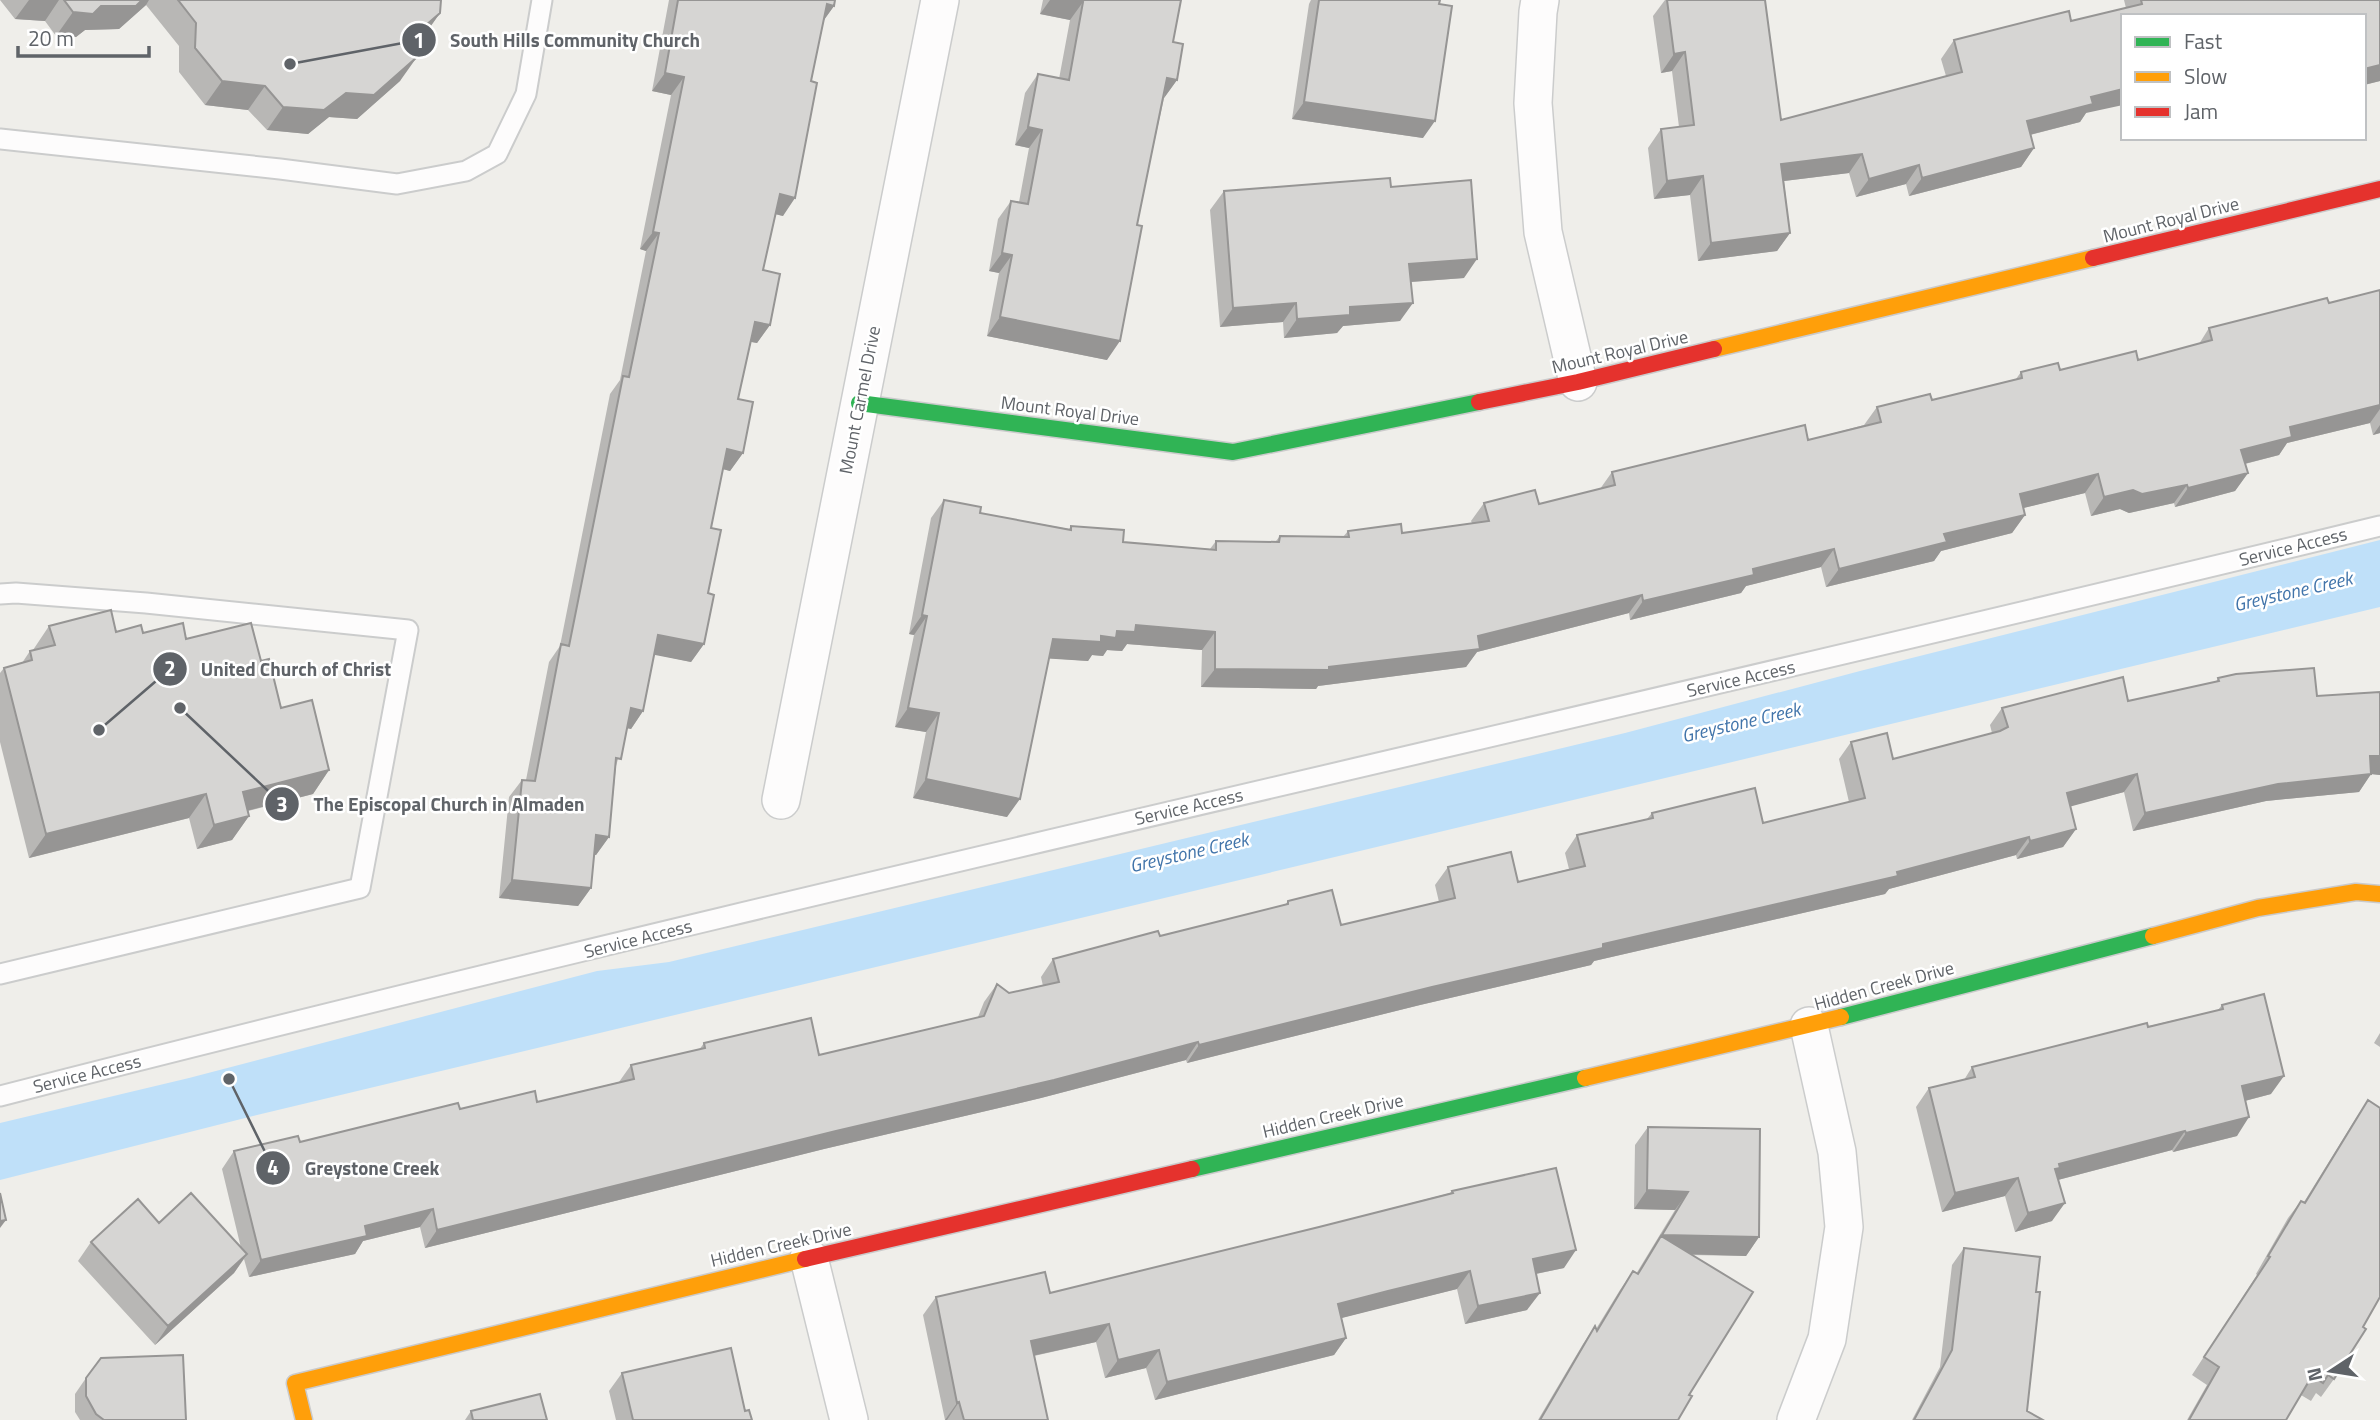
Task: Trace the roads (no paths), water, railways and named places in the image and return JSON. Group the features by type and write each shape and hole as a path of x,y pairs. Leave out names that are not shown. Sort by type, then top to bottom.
{"street":[{"name":"Mount Carmel Drive","path":"781,800 940,0"},
{"path":"1540,0 1533,103 1543,232 1578,382"},
{"name":"Mount Royal Drive","path":"859,404 1233,452 1578,382 2380,189"},
{"name":"Hidden Creek Drive","path":"304,1420 295,1383 809,1258 1809,1026 2258,908 2356,892 2380,894"},
{"path":"1796,1420 1827,1339 1844,1227 1837,1152 1809,1026"},
{"path":"809,1258 849,1420"}],"lane":[{"path":"0,139 397,184 466,171 497,154 526,94 542,0"},
{"name":"Service Access","path":"0,1096 858,884 1968,626 2380,526"},
{"path":"0,594 146,603 408,631 360,888 0,974"}],"water":[{"path":"2380,540 2380,607 257,1115 0,1180 0,1123 189,1078 597,971 669,962 1625,733"}],"place":[{"name":"South Hills Community Church","path":"290,64"},
{"name":"The Episcopal Church in Almaden","path":"180,708"},
{"name":"United Church of Christ","path":"99,730"},
{"name":"Greystone Creek","path":"229,1079"}]}
